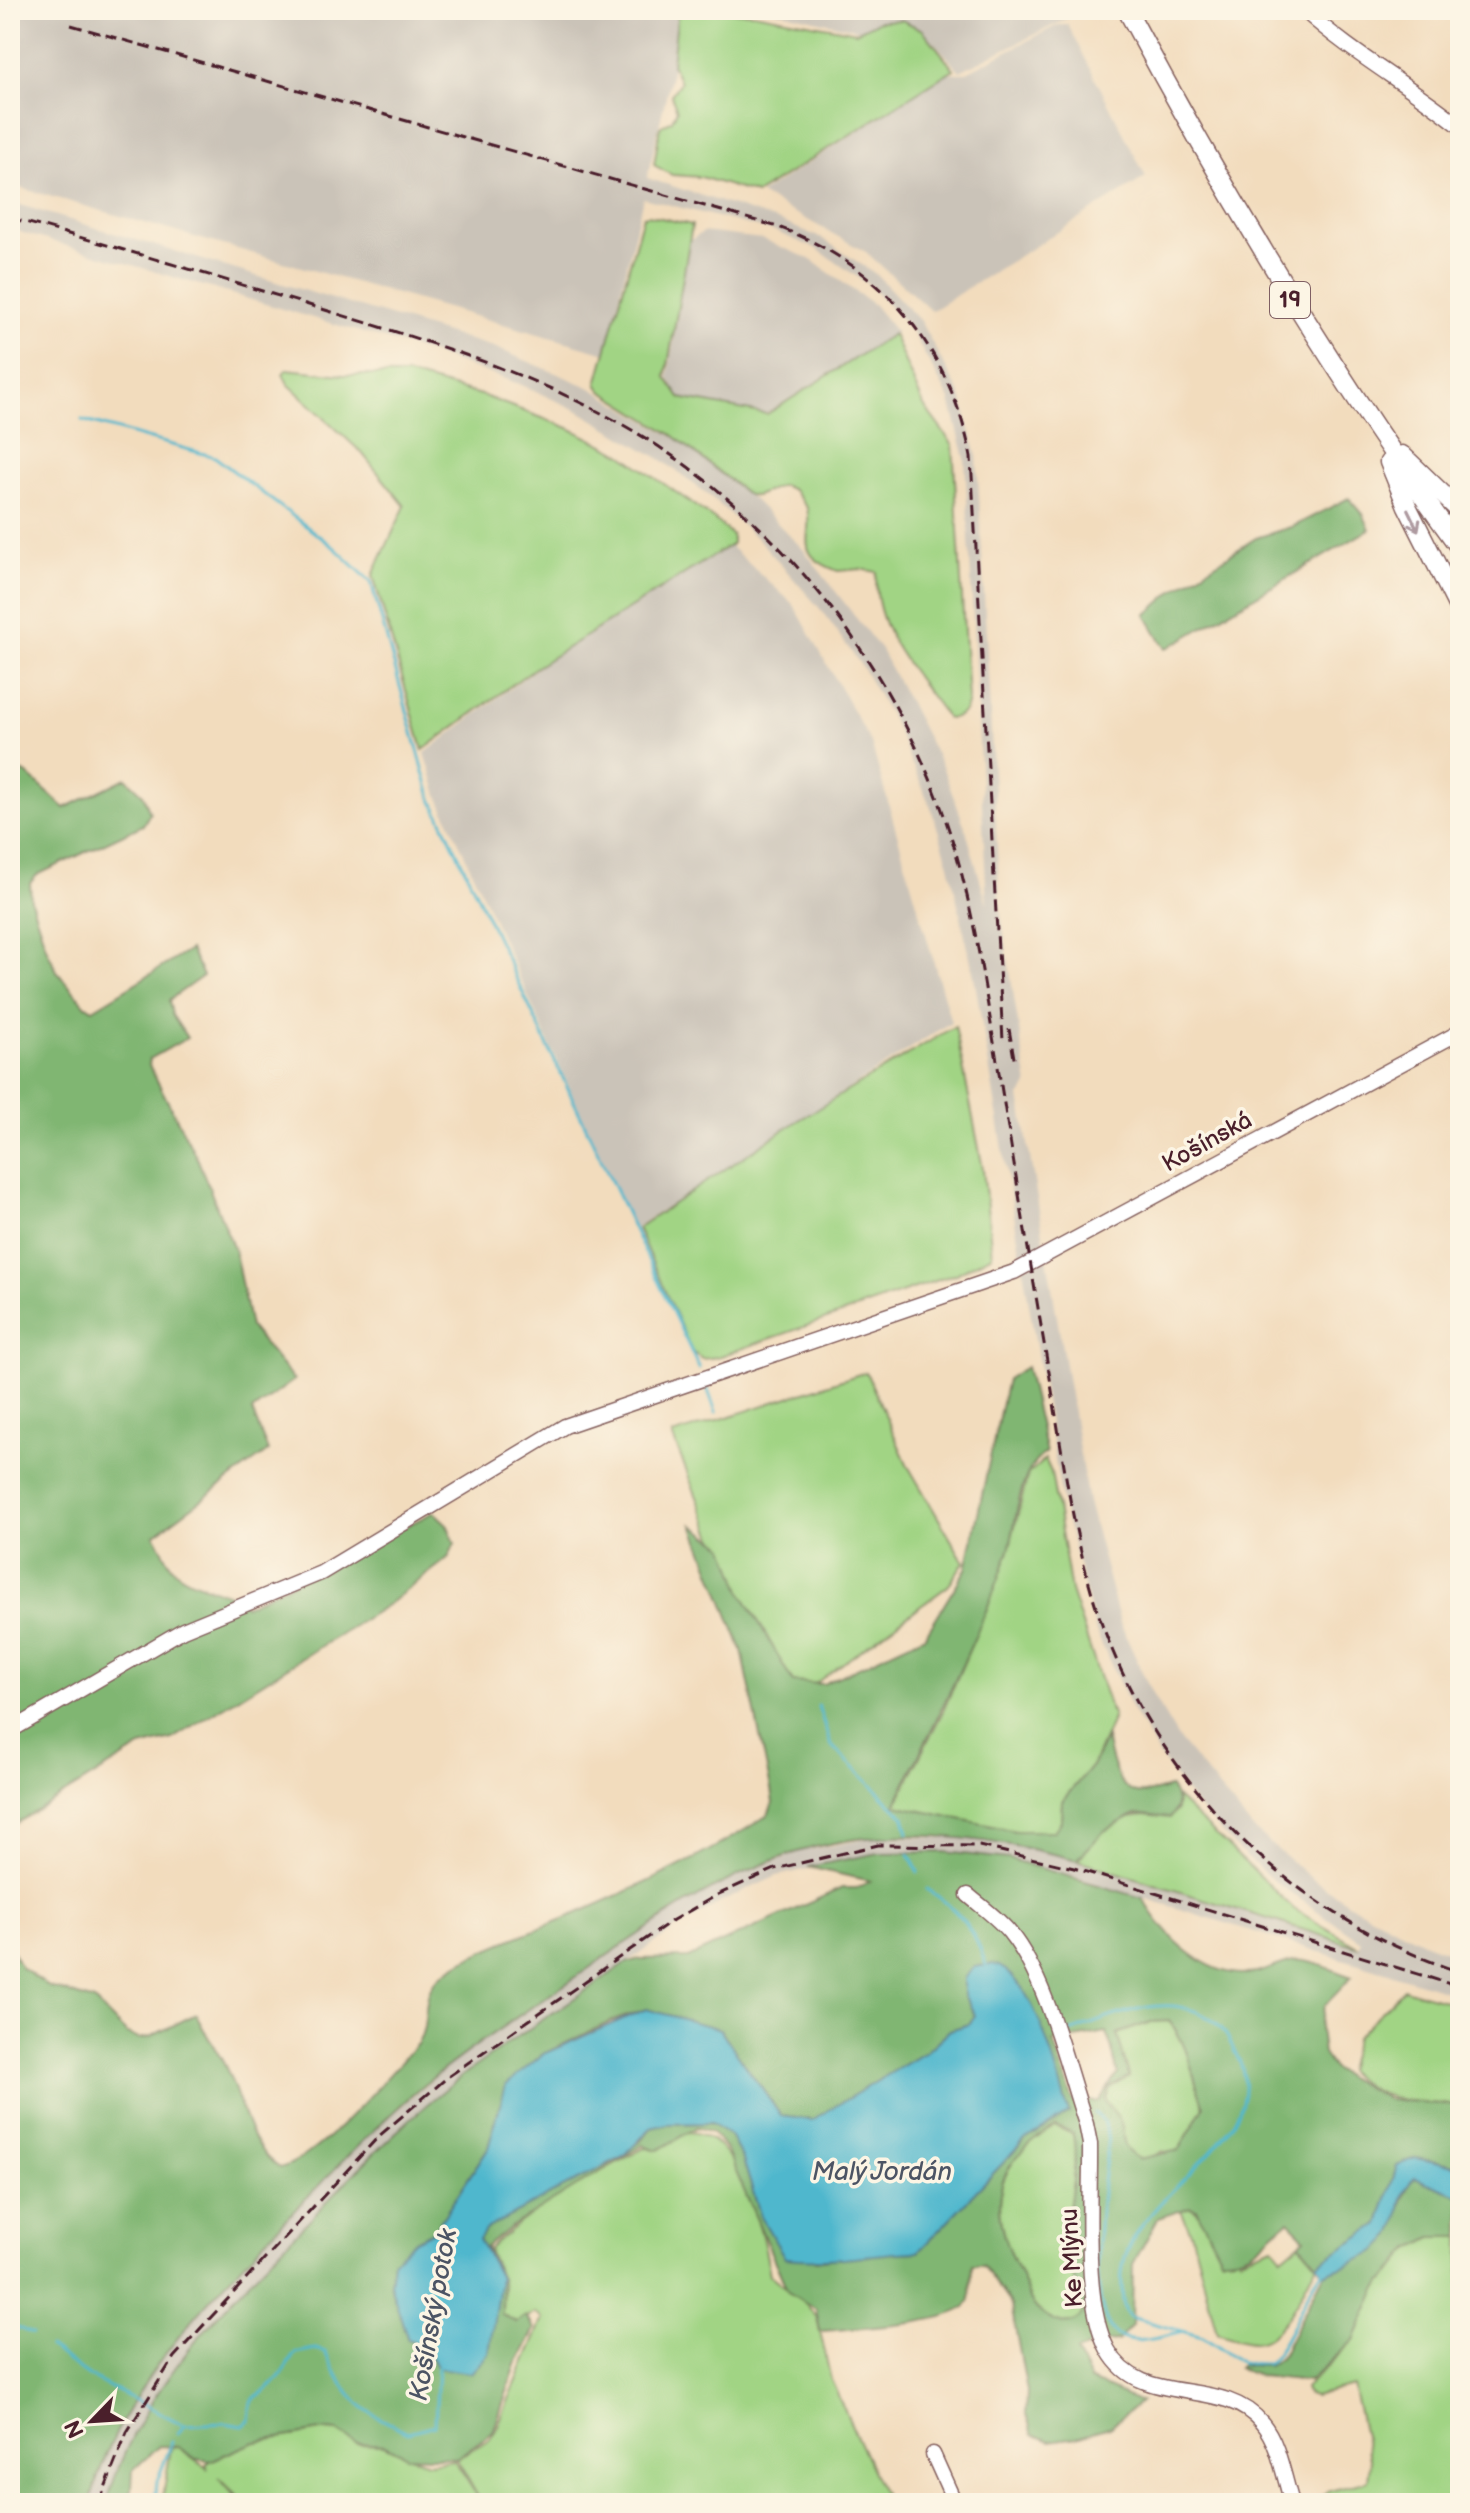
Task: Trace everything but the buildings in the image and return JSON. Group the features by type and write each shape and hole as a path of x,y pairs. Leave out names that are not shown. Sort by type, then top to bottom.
{"main road":[{"name":"19","path":"1127,10 1256,244 1378,433 1460,548"},
{"path":"1378,433 1460,511"},
{"path":"1378,433 1407,506 1460,611"}],"street":[{"path":"1304,10 1358,55 1413,90 1460,126"},
{"name":"Košínská","path":"10,1731 183,1630 321,1573 565,1426 974,1288 1038,1260 1293,1118 1460,1032"},
{"name":"Ke Mlýnu","path":"968,1895 1011,1934 1045,2001 1090,2144 1092,2280 1096,2314 1106,2348 1119,2367 1135,2381 1222,2398 1245,2408 1263,2424 1292,2503"},
{"path":"933,2454 955,2503"}],"shaded area":[{"path":"10,10 678,10 673,66 647,178 780,221 823,239 877,275 920,321 961,396 977,456 1000,908 1028,1086 1020,1097 1088,1502 1120,1623 1153,1696 1180,1741 1252,1828 1311,1878 1356,1908 1425,1943 1460,1956 1460,1995 1072,1876 978,1855 879,1853 777,1876 723,1901 678,1927 465,2074 385,2142 248,2283 180,2362 134,2435 107,2503 90,2503 108,2450 137,2393 166,2352 236,2271 373,2130 456,2060 669,1913 740,1874 803,1851 878,1837 980,1838 1077,1860 1358,1946 1361,1941 1274,1881 1234,1846 1192,1800 1159,1755 1131,1708 1096,1632 1063,1507 974,976 949,864 930,805 893,721 860,664 822,611 760,541 712,498 662,460 577,410 519,384 422,350 10,229 10,202 496,348 589,387 677,439 754,500 802,548 881,650 942,766 965,827 987,904 965,458 950,400 910,328 869,285 817,249 776,232 643,198 606,353 10,185"},
{"path":"771,10 1085,10 960,71 923,30 879,21 860,30"},
{"path":"1058,25 1068,25 1146,177 931,311 866,252 760,194 948,73 965,73"},
{"path":"703,232 762,239 810,259 874,305 896,332 765,414 680,398 668,377 689,241"},
{"path":"730,546 794,605 871,743 951,1022 633,1229 439,798 425,753 541,665"}],"green space":[{"path":"678,10 754,13 856,32 879,21 902,20 923,30 954,69 756,194 701,177 672,175 654,165 660,127 672,120 677,110 671,95 680,82 672,64"},
{"path":"643,216 692,225 666,377 680,398 767,414 893,334 924,406 953,445 968,699 960,715 948,719 898,650 881,612 877,572 861,569 838,571 814,558 808,544 807,508 793,490 782,485 756,496 748,495 674,436 602,391 597,384"},
{"path":"287,369 343,375 408,375 481,395 569,428 620,453 714,519 732,535 732,544 535,668 423,750 373,575 405,506 362,453 288,384 283,374"},
{"path":"1349,498 1363,514 1370,529 1166,649 1146,615 1173,591 1256,538 1294,526"},
{"path":"10,766 26,773 65,808 126,778 143,794 150,813 143,825 37,875 30,883 31,901 58,973 86,1006 93,1009 190,950 203,976 169,1000 172,1015 187,1038 150,1059 149,1065 198,1160 235,1252 250,1327 294,1380 252,1411 268,1451 154,1535 168,1560 186,1578 230,1596 245,1606 434,1512 447,1524 455,1543 448,1558 390,1603 172,1739 141,1747 10,1827"},
{"path":"955,1026 983,1169 992,1255 958,1273 718,1357 702,1359 692,1352 637,1228 794,1123"},
{"path":"1026,1367 1046,1453 1036,1461 1023,1484 1008,1553 996,1586 895,1805 1015,1831 1054,1831 1061,1822 1062,1801 1092,1766 1106,1738 1115,1771 1124,1786 1137,1793 1170,1787 1176,1803 1170,1818 1135,1814 1104,1831 1077,1860 974,1839 939,1836 870,1838 801,1851 771,1861 713,1888 632,1938 443,2070 339,2164 230,2278 171,2346 123,2420 104,2460 90,2503 10,2503 10,1947 21,1967 49,1987 94,2001 127,2034 139,2039 150,2037 196,2014 224,2064 260,2148 280,2168 297,2160 335,2132 418,2043 431,1987 448,1970 501,1943 648,1881 721,1844 768,1815 773,1803 771,1789 742,1650 693,1525 725,1547 742,1593 793,1682 823,1684 925,1636 966,1569 1007,1379"},
{"path":"866,1372 908,1466 964,1562 948,1586 782,1708 672,1435"},
{"path":"1045,1459 1051,1472 1071,1591 1113,1718 1092,1766 1062,1801 1061,1822 1054,1831 1015,1831 895,1806 944,1709 987,1608 1008,1554 1028,1474"},
{"path":"1177,1798 1294,1909 1359,1947 1077,1860 1104,1831 1129,1817 1176,1811"},
{"path":"944,1852 1009,1859 1143,1898 1163,1927 1189,1953 1221,1970 1238,1974 1256,1973 1299,1961 1352,1977 1324,2006 1320,2027 1323,2054 1334,2070 1387,2099 1460,2106 1460,2167 1416,2158 1397,2166 1379,2224 1317,2264 1299,2243 1305,2238 1288,2221 1258,2247 1242,2255 1221,2258 1196,2209 1190,2207 1158,2218 1133,2264 1132,2325 1118,2341 1100,2342 1076,2352 1091,2381 1141,2402 1109,2427 1050,2441 1033,2434 1026,2415 1027,2391 1011,2305 983,2265 972,2265 970,2298 961,2310 924,2321 820,2331 816,2309 788,2292 727,2151 712,2132 697,2127 658,2150 643,2145 509,2228 486,2247 502,2280 502,2314 516,2322 526,2316 535,2329 516,2365 493,2432 456,2458 406,2456 386,2445 356,2443 338,2431 327,2430 255,2442 210,2461 196,2459 178,2447 159,2446 133,2470 131,2503 107,2503 121,2461 140,2422 163,2384 190,2349 249,2282 424,2107 486,2059 626,1963 639,1959 688,1958 842,1888 857,1888 870,1881 808,1867 879,1853","holes":["964,1995 1069,2113 1025,2140 918,2252 865,2253 816,2261 761,2217 743,2160 730,2135 712,2123 667,2124 651,2128 640,2142 486,2229 479,2239 500,2278 494,2311 438,2368 427,2348 408,2340 390,2284 415,2240 435,2230 488,2148 506,2085 543,2054 610,2022 646,2009 720,2029 781,2116 812,2120 926,2052 950,2030 970,2024 975,2015","1169,2021 1176,2031 1186,2051 1204,2107 1179,2150 1139,2159 1124,2144 1121,2122 1105,2100 1110,2088 1129,2076 1117,2034 1151,2022","1107,2032 1118,2073 1099,2101 1074,2103 1053,2042","1055,2126 1073,2134 1075,2159 1068,2244 1083,2313 1067,2324 1048,2318 1034,2305 1001,2227 999,2207 1007,2171 1034,2140"]},
{"path":"1404,1989 1460,2004 1460,2106 1385,2095 1371,2089 1347,2070 1356,2037"},
{"path":"1169,2021 1186,2051 1204,2107 1179,2150 1173,2154 1163,2151 1139,2158 1124,2148 1119,2119 1105,2100 1110,2088 1129,2076 1117,2034 1151,2022"},
{"path":"1055,2126 1073,2134 1075,2147 1067,2234 1083,2313 1067,2324 1048,2318 1031,2301 1008,2248 999,2207 1007,2171 1018,2155"},
{"path":"689,2132 707,2137 722,2149 735,2167 755,2212 770,2275 806,2304 817,2318 831,2380 887,2503 245,2503 219,2478 241,2503 162,2503 171,2448 178,2447 208,2469 206,2465 210,2461 255,2442 327,2430 338,2431 357,2444 384,2445 427,2463 454,2460 481,2502 456,2458 489,2440 496,2430 543,2319 536,2313 516,2322 502,2314 503,2286 489,2255 490,2248 544,2205 585,2180 646,2147 658,2150"},
{"path":"1415,2178 1460,2196 1460,2237 1432,2237 1410,2249 1377,2289 1354,2340 1309,2381 1260,2376 1238,2368 1241,2365 1268,2366 1283,2354 1324,2274 1339,2267 1399,2210 1409,2183"},
{"path":"1190,2207 1201,2214 1209,2235 1240,2258 1273,2246 1282,2257 1299,2243 1317,2264 1283,2323 1265,2339 1250,2342 1217,2333 1192,2235 1181,2210"},
{"path":"1432,2237 1460,2237 1460,2503 1317,2503 1316,2500 1330,2491 1368,2481 1370,2462 1353,2386 1314,2396 1307,2394 1305,2388 1354,2340 1377,2288 1410,2249"}],"water":[{"name":"Malý Jordán","path":"994,1964 1009,1972 1033,2006 1069,2113 1025,2140 918,2252 818,2259 785,2258 761,2217 743,2160 730,2136 712,2123 667,2124 651,2128 625,2155 486,2229 479,2239 500,2278 489,2353 471,2373 438,2368 427,2348 408,2340 390,2284 393,2261 415,2240 435,2230 488,2148 506,2085 543,2054 646,2009 720,2029 781,2116 812,2120 926,2052 950,2030 970,2024 975,2015 964,1995 964,1978 974,1967"},
{"path":"1415,2158 1460,2167 1460,2196 1415,2178 1405,2191 1395,2229 1385,2243 1370,2255 1324,2274 1317,2264 1379,2224 1397,2166"}],"waterway":[{"path":"82,420 215,457 335,548 371,582 431,797 699,1368"},
{"path":"706,1385 716,1412"},
{"path":"818,1706 831,1745 904,1817 908,1833"},
{"path":"909,1854 918,1872"},
{"path":"927,1889 964,1921 986,1965"},
{"name":"Košínský potok","path":"1062,2035 1143,2008 1184,2008 1203,2015 1228,2037 1244,2086 1237,2115 1218,2143 1142,2225 1126,2255 1122,2288 1124,2307 1130,2317 1203,2337 1242,2363 1267,2364 1276,2354 1323,2270"},
{"path":"1095,2113 1105,2123 1108,2141 1098,2243 1100,2299 1106,2321 1123,2339 1149,2340 1184,2332"},
{"name":"Košínský potok","path":"10,2324 32,2334"},
{"name":"Košínský potok","path":"49,2347 90,2377 184,2425 225,2423 243,2426 249,2421 254,2399 276,2381 295,2353 315,2349 325,2352 341,2382 357,2402 408,2432 435,2425 438,2367"},
{"path":"178,2434 184,2425"},
{"path":"155,2503 157,2481 172,2442"}],"railway":[{"path":"71,25 778,227 816,243 850,264 880,288 906,316 947,381 971,457 1003,1041"},
{"path":"10,218 421,340 527,378 578,401 675,458 721,493 760,528 829,605 887,691 911,737 932,784 958,862 983,979 1074,1518 1094,1600 1118,1664 1150,1724 1188,1779 1232,1830 1282,1875 1337,1914 1397,1947 1460,1972"},
{"path":"1009,1029 1015,1064"},
{"path":"99,2503 127,2432 174,2357 379,2136 449,2076 673,1920 719,1894 775,1869 878,1845 979,1846 1074,1868 1460,1987"}]}
